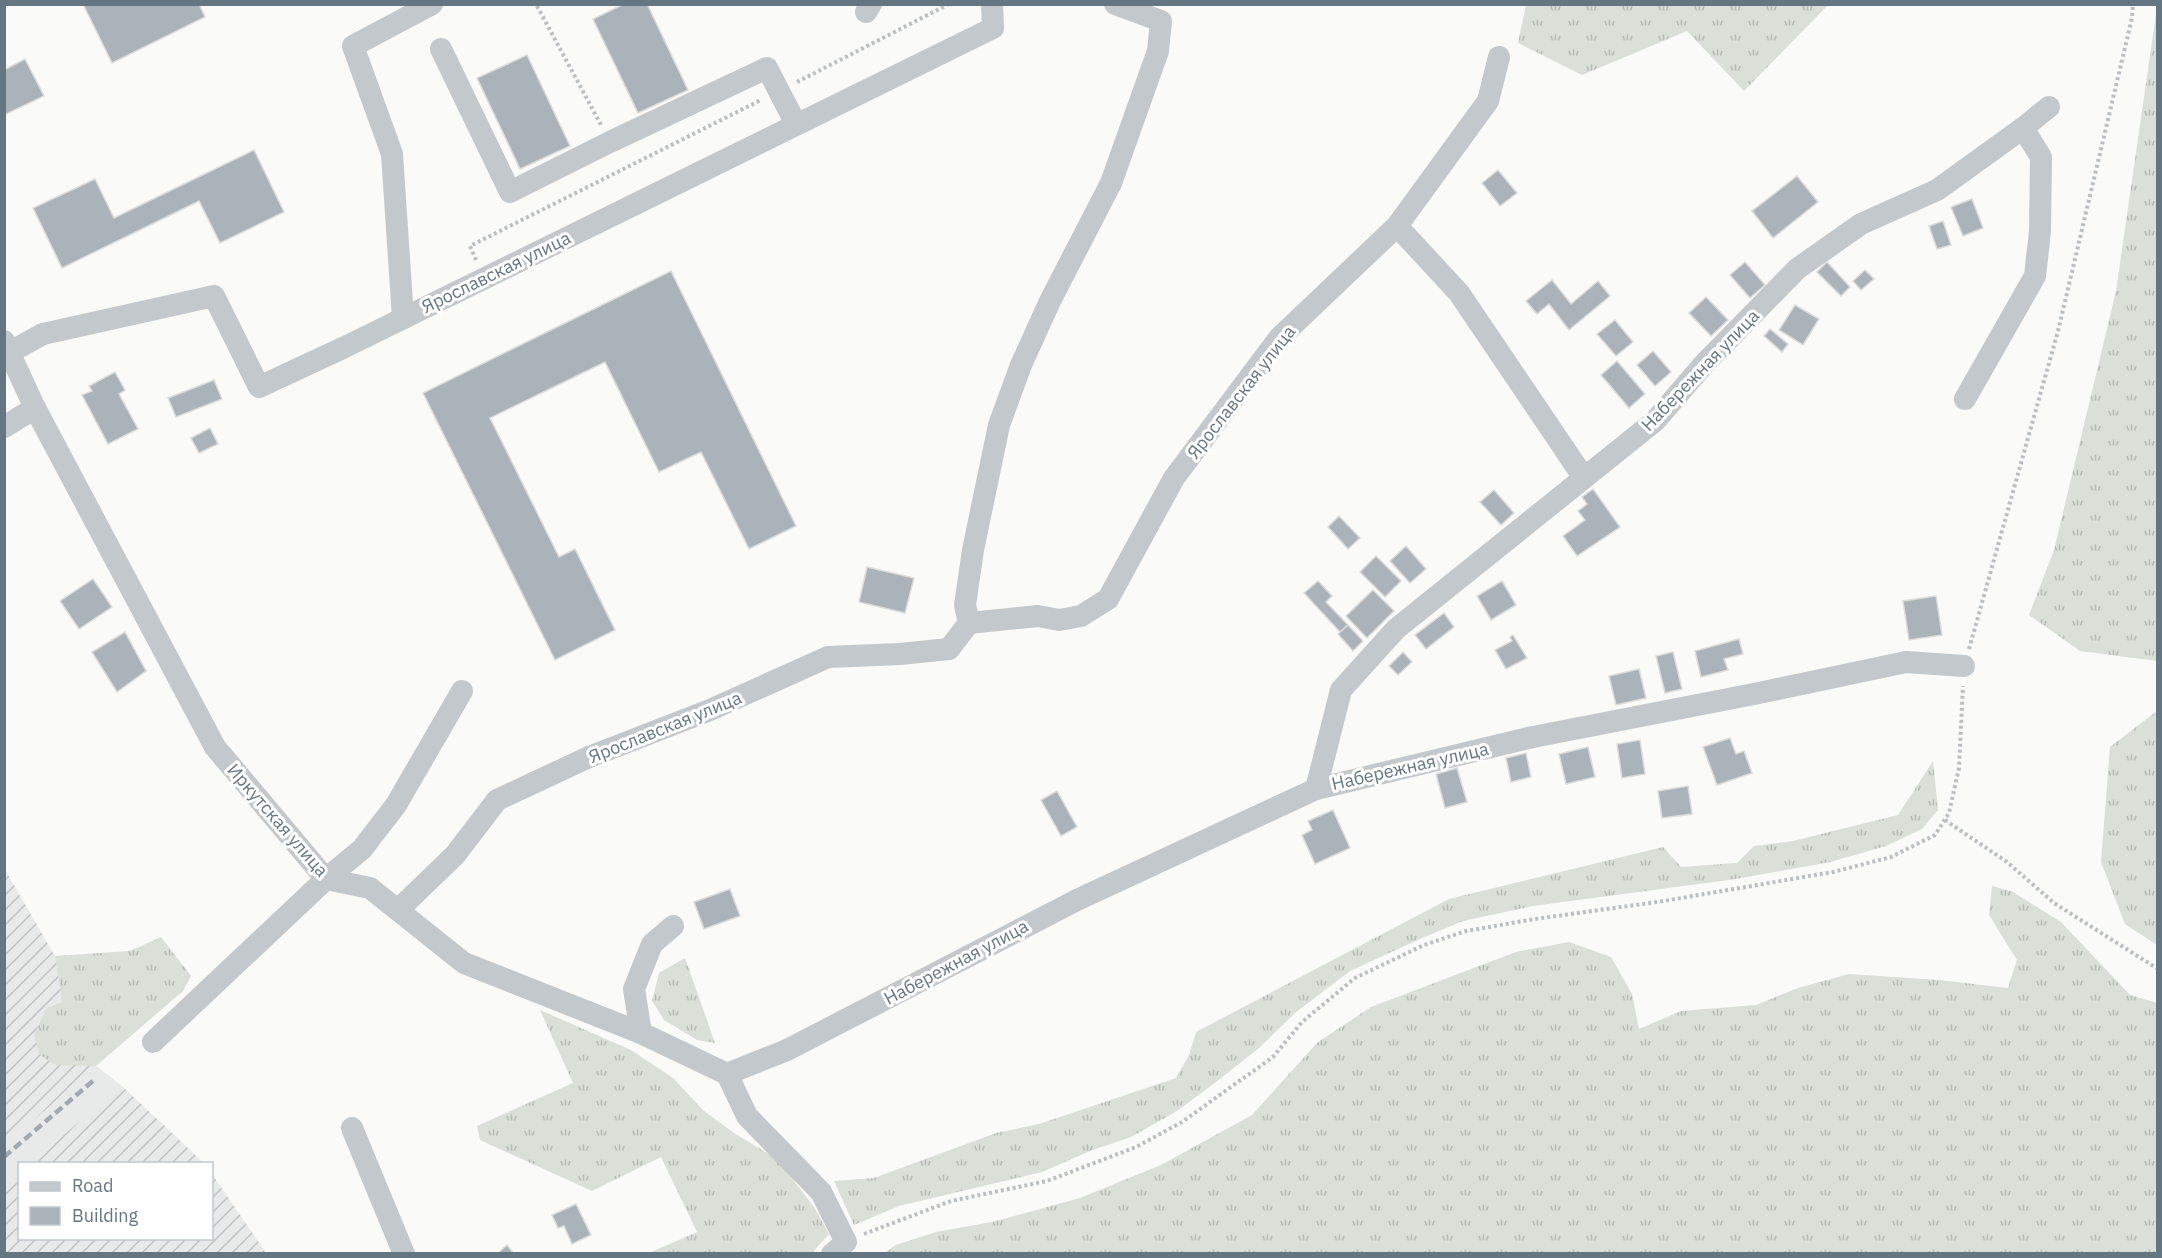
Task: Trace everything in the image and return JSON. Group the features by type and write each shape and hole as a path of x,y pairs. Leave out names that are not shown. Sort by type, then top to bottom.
{"street":[{"path":"403,318 392,154 353,46 432,4"},
{"name":"Ярославская улица","path":"7,347 42,334 214,297 259,387 993,28 992,4"},
{"path":"969,623 965,605 977,528 999,425 1021,365 1050,301 1111,183 1158,51 1161,21 1115,4"},
{"path":"441,49 510,192 767,68 796,124"},
{"name":"Ярославская улица","path":"398,910 455,855 497,800 589,757 710,710 828,657 949,649 969,623 1038,616 1059,620 1081,616 1108,599 1174,478 1279,338 1397,226 1488,101 1499,57"},
{"name":"Набережная улица","path":"1316,789 1341,690 1396,628 1655,421 1704,364 1797,269 1861,224 1937,190 2024,128 2049,107"},
{"path":"1965,399 2035,276 2040,231 2041,157 2024,128"},
{"path":"1397,226 1459,293 1584,478"},
{"name":"Иркутская улица","path":"7,347 34,408 215,747 326,879 370,888 464,963 641,1033 726,1074"},
{"path":"4,427 34,408"},
{"name":"Набережная улица","path":"726,1074 787,1050 1077,900 1316,789 1533,737 1906,662 1964,666"},
{"path":"153,1042 326,879 362,849 396,805 462,691"},
{"path":"641,1033 634,989 652,944 673,926"},
{"path":"726,1074 747,1116 821,1192 839,1248"},
{"path":"352,1128 404,1254"}],"path":[{"path":"484,277 470,246 949,4"},
{"path":"839,1248 951,1201 1047,1181 1136,1147 1182,1122 1273,1057 1302,1022 1355,978 1424,945 1466,931 1664,901 1833,872 1891,857 1935,835 1949,813 1959,768 1964,666 2058,331 2105,136 2132,18 2133,4"},
{"path":"537,6 610,142"},
{"path":"1945,820 2007,862 2054,903 2157,969"}],"shaded area":[{"path":"4,868 55,956 96,1066 5,1145"},
{"path":"96,1066 122,1086 31,1162 18,1162 18,1174 5,1185 5,1145"},
{"path":"122,1086 203,1162 31,1162"},
{"path":"18,1174 18,1240 213,1240 213,1175 266,1253 5,1253 5,1185"}],"green space":[{"path":"1526,4 1828,5 1744,91 1687,31 1582,75 1518,43"},
{"path":"2157,7 2157,661 2080,651 2029,615 2054,550 2116,291"},
{"path":"2157,711 2157,945 2125,924 2101,862 2110,747"},
{"path":"1933,761 1938,810 1922,829 1886,846 1830,862 1736,879 1533,906 1463,921 1350,971 1295,1013 1259,1048 1177,1111 1131,1137 1090,1151 1042,1172 899,1206 854,1225 834,1181 874,1178 996,1133 1039,1124 1176,1078 1189,1055 1196,1032 1449,899 1663,847 1681,867 1737,863 1754,846 1793,841 1898,815"},
{"path":"1992,886 2013,892 2061,922 2130,995 2157,1003 2157,1253 884,1253 896,1245 936,1232 992,1222 1080,1198 1161,1165 1252,1115 1318,1042 1371,1007 1516,952 1569,942 1611,957 1632,994 1639,1029 1681,1011 1756,1005 1798,988 1849,974 1939,980 2008,988 2017,960 1989,915"},
{"path":"161,937 191,976 183,991 96,1066 55,1065 39,1054 34,1034 47,1008 62,1002 55,956 130,951"},
{"path":"685,958 715,1043 697,1040 664,1020 652,1001 659,973"},
{"path":"540,1010 631,1050 673,1078 704,1111 734,1133 777,1159 814,1207 829,1234 812,1253 649,1253 697,1232 661,1157 592,1191 480,1140 477,1126 573,1083"}],"building":[{"path":"83,4 199,4 205,17 112,63"},
{"path":"624,4 647,4 688,90 638,113 593,19"},
{"path":"527,55 570,146 520,169 477,78"},
{"path":"25,59 44,96 4,115 4,65 6,69"},
{"path":"254,150 284,212 220,243 199,201 62,268 33,208 95,179 114,218"},
{"path":"1498,170 1517,193 1500,206 1482,183"},
{"path":"1797,176 1818,202 1773,238 1752,211"},
{"path":"1972,199 1983,228 1963,236 1951,207"},
{"path":"1943,221 1951,245 1937,249 1929,226"},
{"path":"1745,262 1765,285 1750,298 1730,275"},
{"path":"1827,262 1850,287 1841,296 1817,272"},
{"path":"1865,270 1874,279 1861,290 1853,281"},
{"path":"671,271 796,526 749,549 701,452 659,472 605,362 490,418 559,557 575,549 615,630 555,660 423,393"},
{"path":"1552,280 1571,304 1598,281 1610,296 1569,330 1549,304 1537,314 1526,301"},
{"path":"1706,297 1728,320 1711,336 1689,313"},
{"path":"1795,305 1819,319 1803,345 1779,330"},
{"path":"1615,320 1633,342 1616,356 1597,334"},
{"path":"1770,329 1788,344 1782,352 1764,336"},
{"path":"1653,351 1671,372 1655,386 1637,365"},
{"path":"1617,361 1645,394 1629,408 1601,375"},
{"path":"115,372 125,390 119,394 138,429 108,444 82,395 92,391 89,386"},
{"path":"214,380 222,399 176,417 168,398"},
{"path":"210,428 218,444 199,453 191,438"},
{"path":"1593,489 1620,527 1577,556 1563,536 1585,520 1578,511 1587,504 1582,497"},
{"path":"1494,490 1514,513 1501,525 1480,502"},
{"path":"1339,516 1360,538 1348,549 1328,527"},
{"path":"1406,546 1426,569 1410,583 1390,561"},
{"path":"1376,556 1401,581 1385,597 1360,572"},
{"path":"867,567 914,578 905,613 859,602"},
{"path":"93,579 112,607 79,629 60,601"},
{"path":"1318,581 1332,596 1326,602 1348,625 1340,632 1304,593"},
{"path":"1502,581 1516,605 1491,620 1477,596"},
{"path":"1373,590 1394,611 1367,638 1346,616"},
{"path":"1936,596 1942,635 1909,640 1903,601"},
{"path":"1444,613 1454,627 1426,649 1415,635"},
{"path":"1348,625 1363,641 1353,651 1338,634"},
{"path":"125,632 146,671 117,692 92,652"},
{"path":"1513,635 1527,658 1506,669 1495,650 1512,641 1510,637"},
{"path":"1739,639 1743,654 1724,659 1728,670 1701,677 1695,651"},
{"path":"1403,652 1412,662 1398,675 1389,666"},
{"path":"1673,652 1682,689 1665,693 1656,656"},
{"path":"1639,669 1646,698 1616,705 1609,676"},
{"path":"1730,738 1736,754 1744,751 1752,773 1717,785 1703,747"},
{"path":"1640,740 1645,774 1622,778 1617,744"},
{"path":"1588,747 1595,777 1566,784 1559,754"},
{"path":"1526,753 1531,777 1511,782 1506,758"},
{"path":"1457,768 1467,802 1445,808 1436,774"},
{"path":"1688,786 1692,814 1662,818 1658,791"},
{"path":"1057,791 1077,827 1061,836 1041,800"},
{"path":"1333,810 1350,848 1315,864 1302,835 1312,830 1308,821"},
{"path":"730,889 740,916 704,929 694,902"},
{"path":"576,1204 591,1235 572,1244 564,1226 558,1228 552,1215"},
{"path":"507,1245 514,1254 497,1254"}],"railway":[{"path":"4,1157 94,1080"}]}
